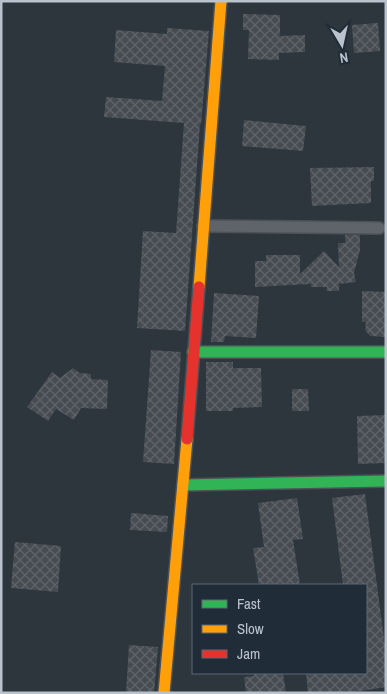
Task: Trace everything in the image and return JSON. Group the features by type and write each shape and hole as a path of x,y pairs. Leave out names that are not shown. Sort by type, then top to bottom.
{"main road":[{"path":"164,693 183,485 220,1"},
{"path":"193,352 386,352"},
{"path":"183,485 386,481"}],"street":[{"path":"203,226 379,228"}],"building":[{"path":"243,14 280,15 280,36 305,35 305,52 279,53 279,60 248,59 249,30 243,30"},
{"path":"378,23 380,51 354,53 352,25"},
{"path":"167,28 209,31 200,124 185,331 137,328 143,231 176,233 184,123 104,117 106,97 162,101 165,66 114,62 116,30 167,34"},
{"path":"244,120 306,126 303,151 242,146"},
{"path":"374,167 374,181 371,181 371,203 312,206 310,168"},
{"path":"345,235 360,235 360,250 354,273 356,282 339,284 339,291 326,291 327,287 311,287 311,284 255,287 255,261 266,261 266,255 300,255 300,274 324,251 339,267 338,243 345,243"},
{"path":"362,291 386,292 386,337 370,336 365,330 366,322 362,322"},
{"path":"214,293 259,296 256,338 225,336 224,342 211,342"},
{"path":"151,350 181,352 174,464 143,462"},
{"path":"206,362 233,362 233,368 261,368 262,407 233,408 233,411 206,411"},
{"path":"73,368 80,373 91,374 91,379 108,380 107,409 81,408 74,420 56,409 48,421 27,407 52,372 60,378"},
{"path":"292,389 308,389 309,411 292,411"},
{"path":"386,415 386,463 358,464 357,416"},
{"path":"365,494 386,654 386,687 349,693 308,693 306,674 367,674 367,584 343,584 332,498"},
{"path":"297,498 303,539 293,540 300,584 259,584 253,548 264,547 258,503"},
{"path":"131,513 168,516 167,532 130,530"},
{"path":"15,542 61,546 58,592 11,588"},
{"path":"129,645 158,647 154,693 126,693"},
{"path":"254,674 283,674 286,693 246,693 244,677 254,676"}],"traffic: fast":[{"path":"193,352 386,352"},
{"path":"183,485 386,481"}],"traffic: slow":[{"path":"199,287 221,1"},
{"path":"164,693 187,439"}],"traffic: jam":[{"path":"187,439 199,287"}]}
